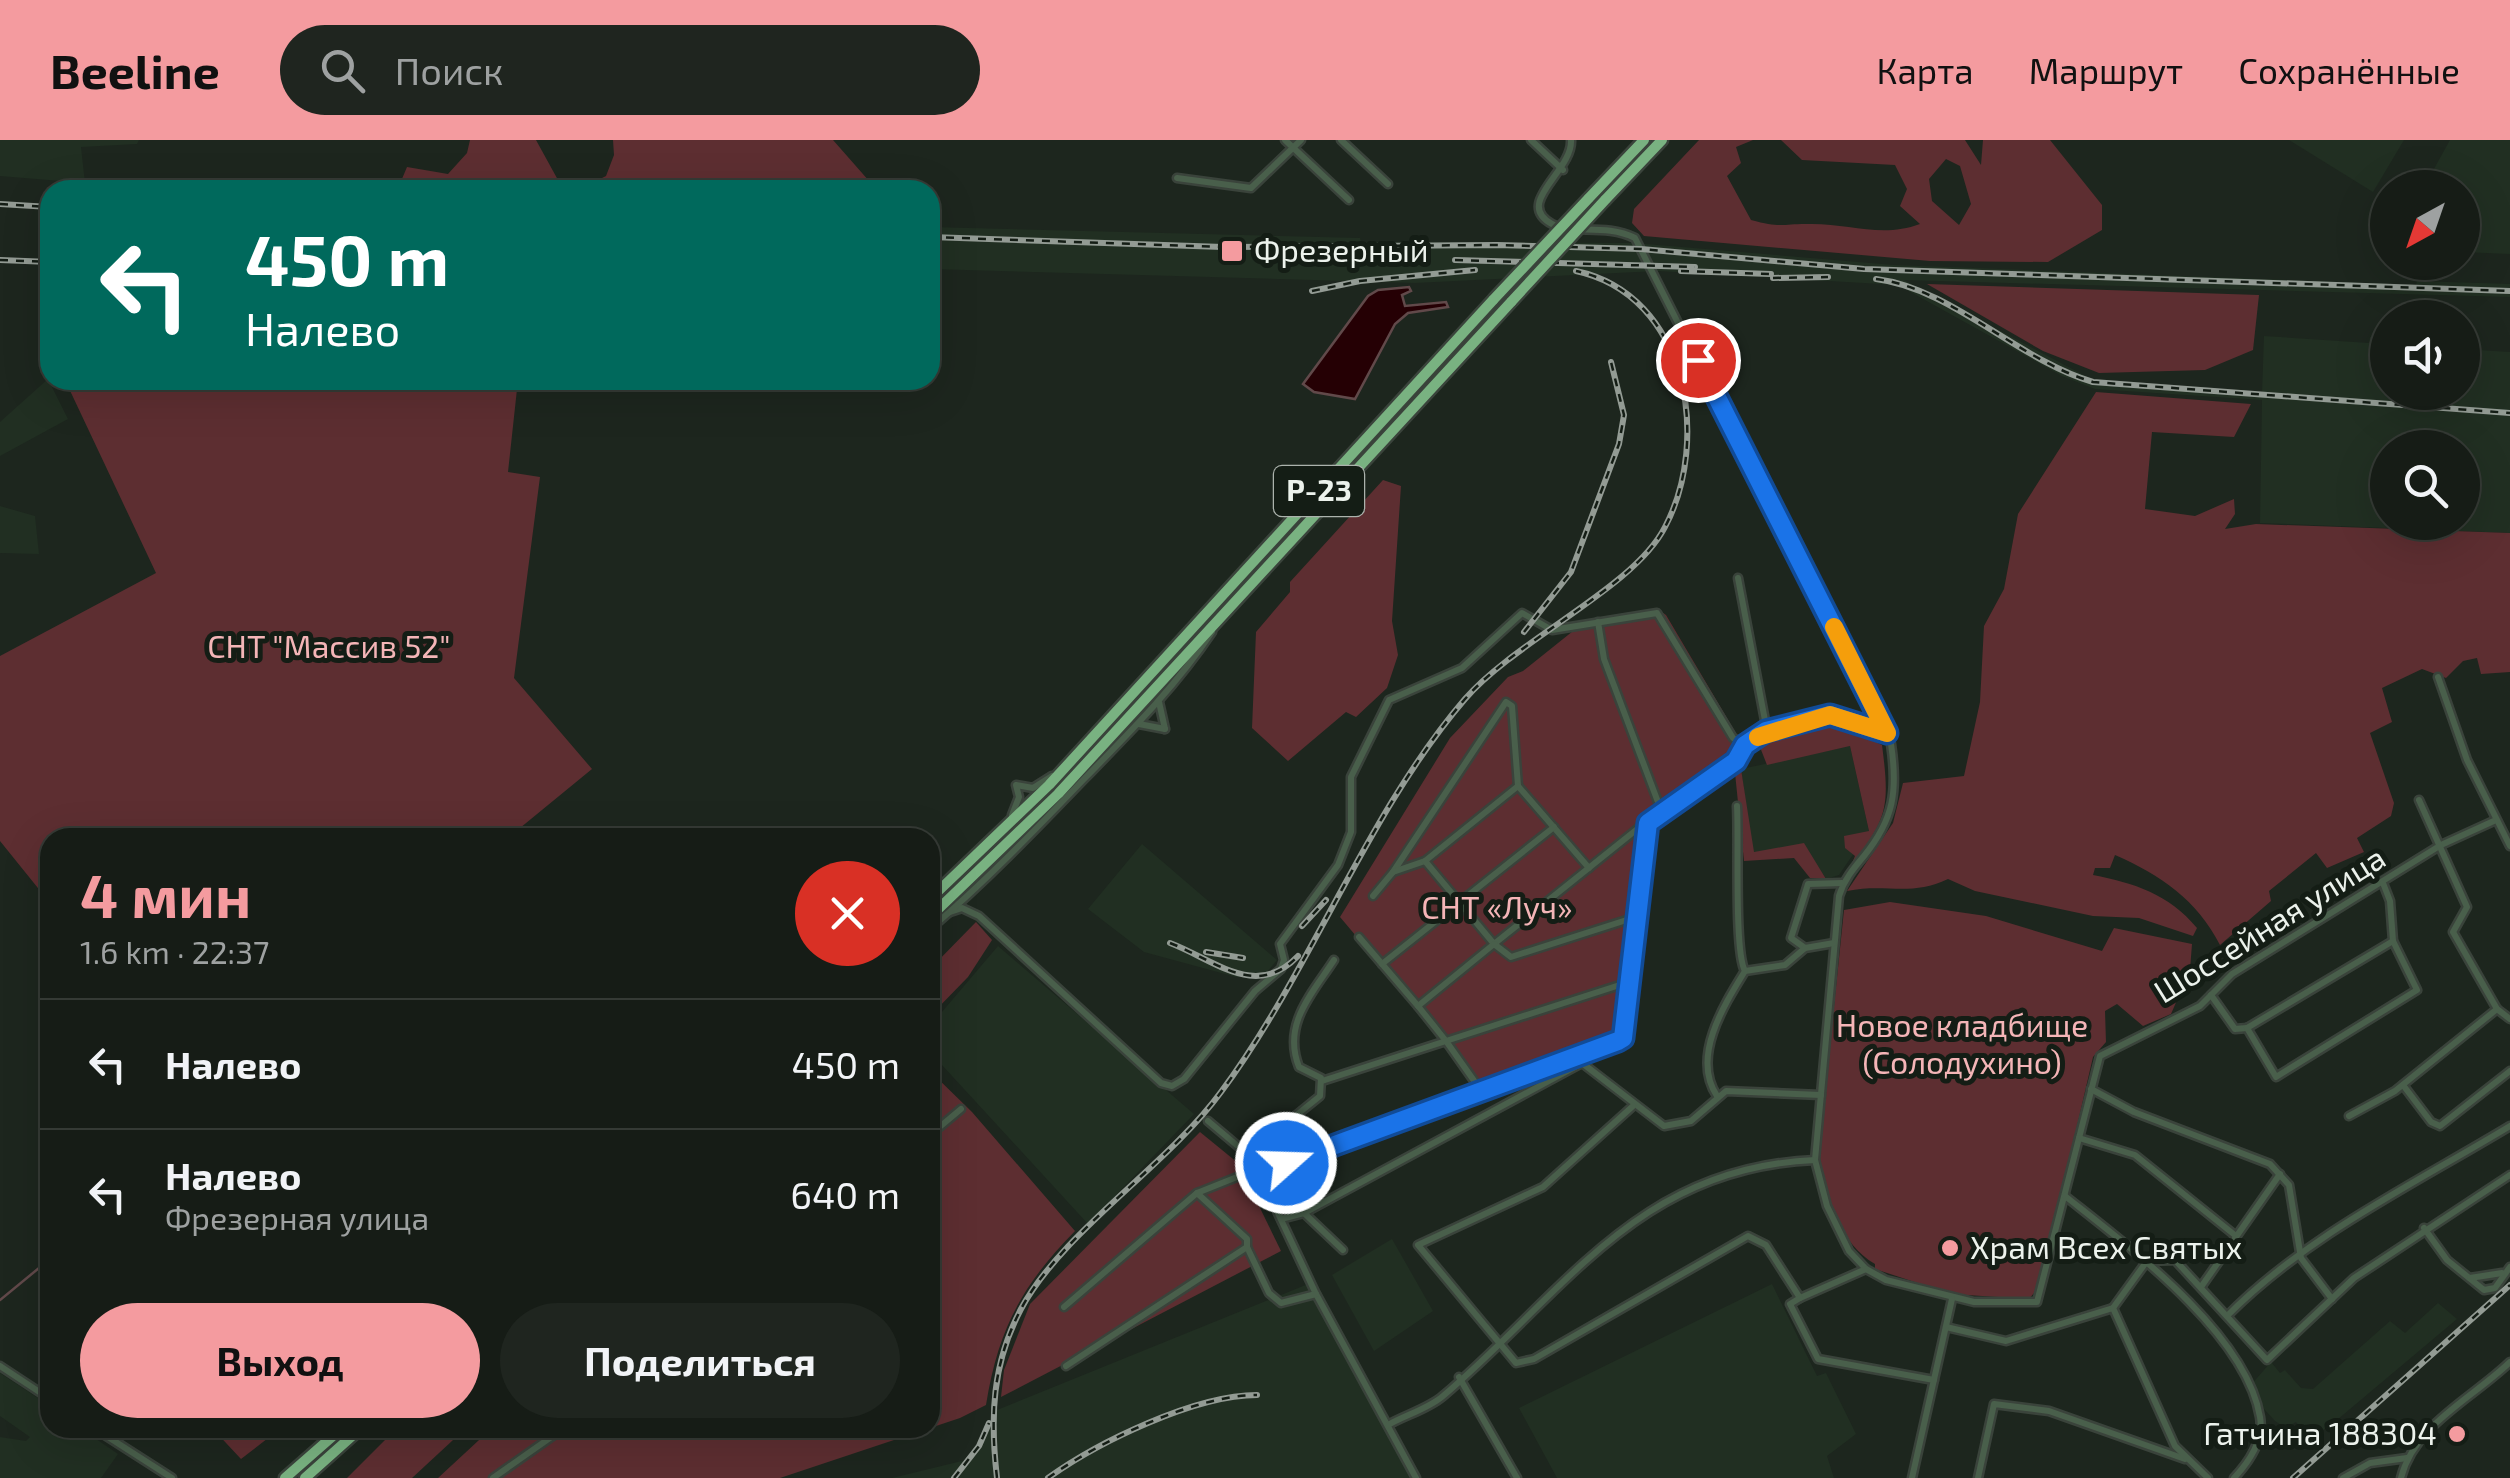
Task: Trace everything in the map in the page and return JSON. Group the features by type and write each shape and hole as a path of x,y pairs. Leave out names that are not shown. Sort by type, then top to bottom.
{"highway":[{"name":"Р-23","path":"940,890 1069,763 1644,140"},
{"name":"Р-23","path":"940,908 1044,808 1662,140"},
{"path":"285,1478 331,1438"},
{"path":"304,1478 350,1438"}],"street":[{"path":"1285,140 1349,200"},
{"path":"1177,178 1252,188 1300,140"},
{"path":"1341,140 1388,184"},
{"path":"1531,140 1563,170"},
{"path":"1571,140 1563,170 1542,190 1542,218 1556,227 1604,227 1635,238 1887,733 1896,786 1890,820 1842,884 1815,1160 1827,1206 1850,1251 1866,1269 1952,1299 1912,1478"},
{"path":"1738,578 1766,731"},
{"path":"950,912 962,908 980,916 1161,1083 1172,1086 1196,1066 1255,990 1281,969 1284,960 1280,944 1338,865 1351,832 1351,777 1389,700 1462,668 1522,613 1552,630 1657,613 1733,738 1745,745"},
{"path":"940,920 980,886 1160,700 1224,615"},
{"path":"1598,622 1604,658 1660,810"},
{"path":"2438,677 2467,760 2510,846"},
{"path":"1137,724 1165,730 1158,712 1160,700"},
{"path":"1373,896 1506,702 1512,706 1518,786 1589,868"},
{"path":"1418,1006 1660,810 1736,761 1745,745 1766,731 1830,715 1887,733"},
{"path":"992,842 1018,804 1016,785 1033,788 1069,763"},
{"path":"1393,872 1425,861 1518,786"},
{"path":"2419,800 2468,908 2453,932 2497,1010 2510,1020"},
{"path":"1737,806 1738,956 1745,971"},
{"name":"Шоссейная улица","path":"1952,1299 2005,1305 2038,1302 2100,1056 2110,1047 2200,1006 2232,974 2441,845 2496,820"},
{"path":"1281,1219 1304,1213 1623,1038 1648,823"},
{"path":"1382,964 1554,827"},
{"path":"1425,861 1494,944 1511,957 1636,917"},
{"path":"2247,1028 2276,1077 2417,990 2393,941 2390,900 2383,883"},
{"path":"1805,948 1791,938 1808,884 1842,884"},
{"path":"980,886 975,900 980,916"},
{"path":"1359,936 1446,1041 1482,1092"},
{"path":"2211,994 2235,1029 2247,1028 2393,941"},
{"path":"1717,1096 1709,1084 1708,1056 1724,1004 1745,971 1785,965 1805,948 1834,943"},
{"path":"1334,960 1296,1017 1292,1034 1299,1067 1322,1081 1628,982"},
{"path":"2350,1116 2403,1085 2497,1010"},
{"path":"1579,1061 1664,1126 1691,1121 1726,1090 1821,1095"},
{"path":"1064,1307 1197,1192 1257,1168 1579,1061"},
{"path":"2403,1085 2432,1122 2440,1126 2510,1071"},
{"path":"1257,1168 1278,1130 1320,1096 1322,1081"},
{"path":"2091,1088 2134,1112 2270,1164 2289,1184 2300,1254 2332,1299"},
{"path":"1634,1106 1542,1187 1418,1245 1499,1344 1516,1363 1534,1359 1748,1236 1766,1245 1800,1298"},
{"path":"940,1127 962,1109"},
{"path":"1208,1122 1257,1168 1316,1294 1416,1478"},
{"path":"2227,1316 2262,1280 2300,1254 2510,1126"},
{"path":"2079,1138 2136,1156 2236,1236"},
{"path":"1388,1425 1438,1400 1611,1234 1724,1173 1815,1160"},
{"path":"2201,1287 2280,1174"},
{"path":"2147,1261 2175,1260 2267,1360 2332,1299 2424,1228 2510,1174"},
{"path":"1197,1192 1246,1239 1269,1293 1281,1302 1316,1294"},
{"path":"2065,1196 2147,1261 2214,1330 2251,1392 2260,1426 2253,1454 2234,1478"},
{"path":"1304,1213 1344,1250"},
{"path":"2424,1228 2448,1260 2492,1290 2502,1273"},
{"path":"1066,1366 1246,1246"},
{"path":"1946,1327 2006,1341 2113,1308 2147,1261"},
{"path":"2475,1280 2510,1267"},
{"path":"1866,1269 1790,1304 1818,1359 1934,1380"},
{"path":"2113,1308 2175,1446 2208,1478"},
{"path":"2401,1478 2407,1458 2433,1426 2509,1365"},
{"path":"0,1366 40,1392"},
{"path":"1460,1377 1518,1478"},
{"path":"1978,1478 1994,1404 2049,1411 2186,1459"},
{"path":"110,1438 172,1478"},
{"path":"494,1478 550,1438"},
{"path":"2343,1478 2370,1463 2407,1458"}],"shaded area":[{"path":"0,140 139,140 137,144 81,147 85,180 0,176"},
{"path":"2289,140 2404,140 2386,170 2370,170 2370,190"},
{"path":"2450,140 2510,140 2510,254 2480,253 2480,170 2433,170"},
{"path":"940,227 1360,238 1361,242 1634,243 1894,265 2416,285 2417,281 2510,284 2510,297 1904,280 2095,381 2262,393 2264,336 2369,343 2370,337 2370,410 2480,410 2480,350 2510,352 2510,533 2480,532 2480,430 2370,430 2370,527 2260,523 2262,400 2095,389 2062,376 1898,285 1658,271 1415,283 940,269"},
{"path":"1409,287 1411,291 1402,295 1405,306 1446,302 1448,307 1408,313 1395,324 1355,399 1314,392 1303,384 1368,296 1378,290"},
{"path":"40,386 40,390 54,390 68,419 0,456 0,422"},
{"path":"0,506 35,516 39,554 0,553"},
{"path":"1850,746 1869,831 1839,875 1826,879 1803,844 1753,853 1741,769"},
{"path":"1142,844 1277,960 1263,977 1236,977 1144,952 1088,909"},
{"path":"998,946 1194,1114 1088,1224 940,1063 940,1014"},
{"path":"1392,1239 1433,1311 1374,1351 1332,1275"},
{"path":"1308,1284 1411,1478 892,1478 970,1459 997,1410"},
{"path":"1772,1284 1817,1376 1826,1373 1856,1434 1827,1456 1834,1478 1557,1478 1519,1408"},
{"path":"2438,1303 2457,1319 2309,1439 2296,1422 2286,1428 2275,1421 2254,1398 2250,1386 2271,1362 2280,1373 2285,1370 2301,1388 2313,1389 2390,1321 2405,1333"},
{"path":"0,1373 40,1399 40,1438 95,1438 118,1454 101,1478 0,1478 0,1437 26,1441 30,1437 0,1416"}],"green space":[{"path":"470,140 536,140 558,180 402,180 407,167 448,174 467,153"},
{"path":"613,140 833,140 868,180 598,180 606,176 614,155"},
{"path":"1699,140 1753,140 1736,147 1741,163 1727,176 1751,220 1777,225 1906,228 1920,224 1900,206 1907,189 1895,165 1802,160 1781,140 1965,140 1981,165 1983,140 2050,140 2102,205 2102,230 2048,262 1930,261 1644,236 1632,223 1634,209","holes":["1946,159 1960,166 1971,204 1959,225 1932,201 1929,179"]},
{"path":"1927,284 2259,295 2253,350 2205,370 2099,373 2043,351"},
{"name":"СНТ \"Массив 52\"","path":"70,390 517,390 508,472 540,477 514,678 592,769 520,828 40,828 40,891 0,841 0,656 156,573"},
{"path":"2096,392 2251,404 2234,437 2152,432 2145,509 2195,516 2234,499 2235,514 2225,529 2256,524 2370,528 2370,540 2480,540 2480,532 2510,533 2510,672 2481,674 2477,658 2463,661 2446,678 2422,669 2382,688 2392,722 2370,733 2394,803 2391,816 2357,838 2364,852 2327,868 2316,853 2269,891 2271,901 2220,945 2189,902 2148,871 2115,855 2110,868 2095,868 2093,875 2137,886 2163,898 2197,928 2193,936 2139,918 2093,916 1975,891 1948,879 1910,889 1847,891 1893,823 1903,783 1964,776 1980,702 1984,626 2004,589 2018,514"},
{"path":"1383,480 1401,486 1392,621 1398,655 1387,688 1356,717 1346,712 1288,761 1252,728 1256,632 1290,592 1290,582"},
{"name":"СНТ «Луч»","path":"1656,608 1666,615 1750,757 1687,796 1651,824 1625,1049 1574,1061 1482,1095 1420,1012 1340,917 1450,738 1508,677 1523,671 1583,623"},
{"path":"1835,723 1882,745 1883,811 1872,836 1850,868 1855,856 1845,848 1844,836 1869,831 1850,746 1767,765 1758,742 1778,732"},
{"path":"1741,769 1754,852 1804,843 1826,879 1810,878 1794,858 1744,861 1735,773"},
{"name":"Новое кладбище (Солодухино)","path":"1890,902 1986,916 2102,951 2114,928 2192,944 2190,970 2171,1014 2143,1026 2117,1004 2105,1011 2106,1042 2093,1057 2040,1286 2029,1299 1951,1294 1875,1269 1875,1264 1844,1232 1831,1204 1818,1160 1844,910"},
{"path":"976,922 992,940 968,977 940,1006 940,959"},
{"path":"940,1081 1075,1231 1040,1271 1015,1310 997,1354 986,1405 940,1425"},
{"path":"1200,1132 1238,1163 1281,1251 1001,1397 1004,1370 1030,1304"},
{"path":"221,1438 268,1438 241,1459"},
{"path":"387,1438 455,1438 412,1478 347,1478"},
{"path":"481,1438 900,1438 780,1478 438,1478"}],"waterway":[{"path":"0,1300 40,1267"}],"railway":[{"path":"0,204 40,206"},
{"path":"940,237 1223,247 1497,245 1641,249 1864,269 2510,291"},
{"path":"0,260 40,262"},
{"path":"1455,260 1695,267"},
{"path":"1312,291 1360,281 1475,270"},
{"path":"997,1478 994,1412 999,1371 1011,1330 1039,1281 1221,1092 1283,996 1398,791 1465,699 1514,655 1628,571 1665,527 1679,492 1686,454 1687,414 1680,375 1666,340 1644,309 1614,285 1576,271"},
{"path":"1681,271 1771,274"},
{"path":"1773,278 1828,277"},
{"path":"1876,279 1931,296 2038,358 2093,382 2510,413"},
{"path":"1524,632 1571,572 1619,444 1624,415 1611,362"},
{"path":"1302,926 1326,900"},
{"path":"1170,943 1251,976 1282,969 1298,956"},
{"path":"1206,952 1243,958"},
{"path":"2293,1478 2510,1285"},
{"path":"1048,1478 1148,1423 1205,1403 1257,1395"},
{"path":"954,1478 979,1446 989,1423"}],"slow traffic":[{"path":"1758,737 1766,731 1830,715 1887,733 1834,627"}],"place":[{"name":"Фрезерный","path":"1232,251"},
{"name":"Храм Всех Святых","path":"1950,1248"},
{"name":"Гатчина 188304","path":"2457,1434"}],"route":[{"path":"1286,1163 1611,1046 1623,1038 1648,823 1660,810 1736,761 1745,745 1766,731 1830,715 1887,733 1698,360"}]}
